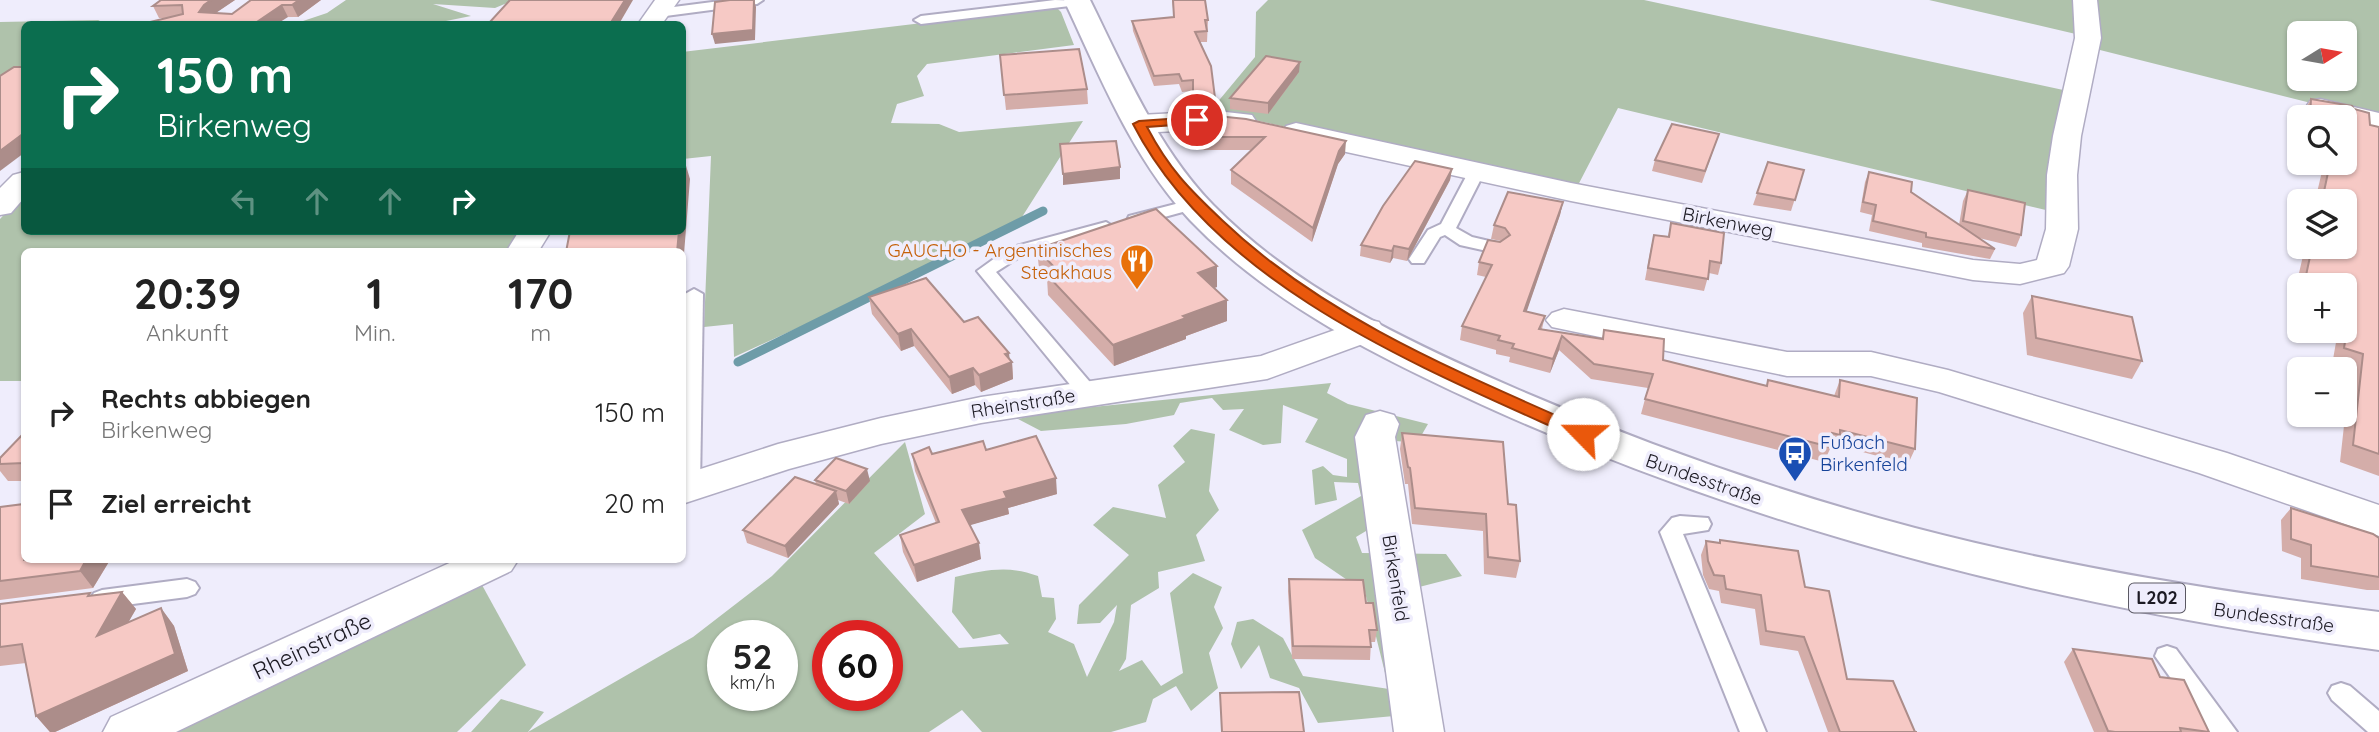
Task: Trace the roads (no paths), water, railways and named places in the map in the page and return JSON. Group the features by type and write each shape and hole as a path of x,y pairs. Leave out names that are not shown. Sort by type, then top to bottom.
{"main road":[{"name":"Bundesstraße","path":"1078,0 1156,158 1195,204 1248,253 1284,280 1423,362 1609,445 1699,479 1861,529 2012,568 2180,603 2379,631"}],"street":[{"name":"Birkenweg","path":"1139,124 1217,119 1246,121 1477,171 1973,270 2020,274 2052,266 2062,229 2062,175 2067,136 2088,38 2085,0"},
{"path":"2308,104 2379,122"},
{"path":"0,206 21,184"},
{"path":"1564,320 1787,365 1871,364 1948,382 2213,463 2379,521"},
{"name":"Rheinstraße","path":"686,489 778,458 881,430 981,410 1267,367 1366,330"},
{"name":"Birkenfeld","path":"1380,425 1375,437 1419,732"},
{"name":"Rheinstraße","path":"128,732 490,563"}],"lane":[{"path":"658,12 757,0"},
{"path":"921,20 1078,0"},
{"path":"1418,259 1434,234 1445,229 1477,171"},
{"path":"1088,393 986,271 1015,252 1195,204"},
{"path":"1445,229 1466,241 1496,248"},
{"path":"686,489 687,412 694,294"},
{"path":"1700,524 1680,524 1671,532 1754,732"},
{"path":"80,601 187,587"},
{"path":"2167,656 2224,732"},
{"path":"2341,693 2379,726"}],"waterway":[{"path":"738,362 1043,211"}],"place":[{"name":"GAUCHO - Argentinisches Steakhaus","path":"1137,291"},
{"name":"Fußach Birkenfeld","path":"1795,483"}]}
